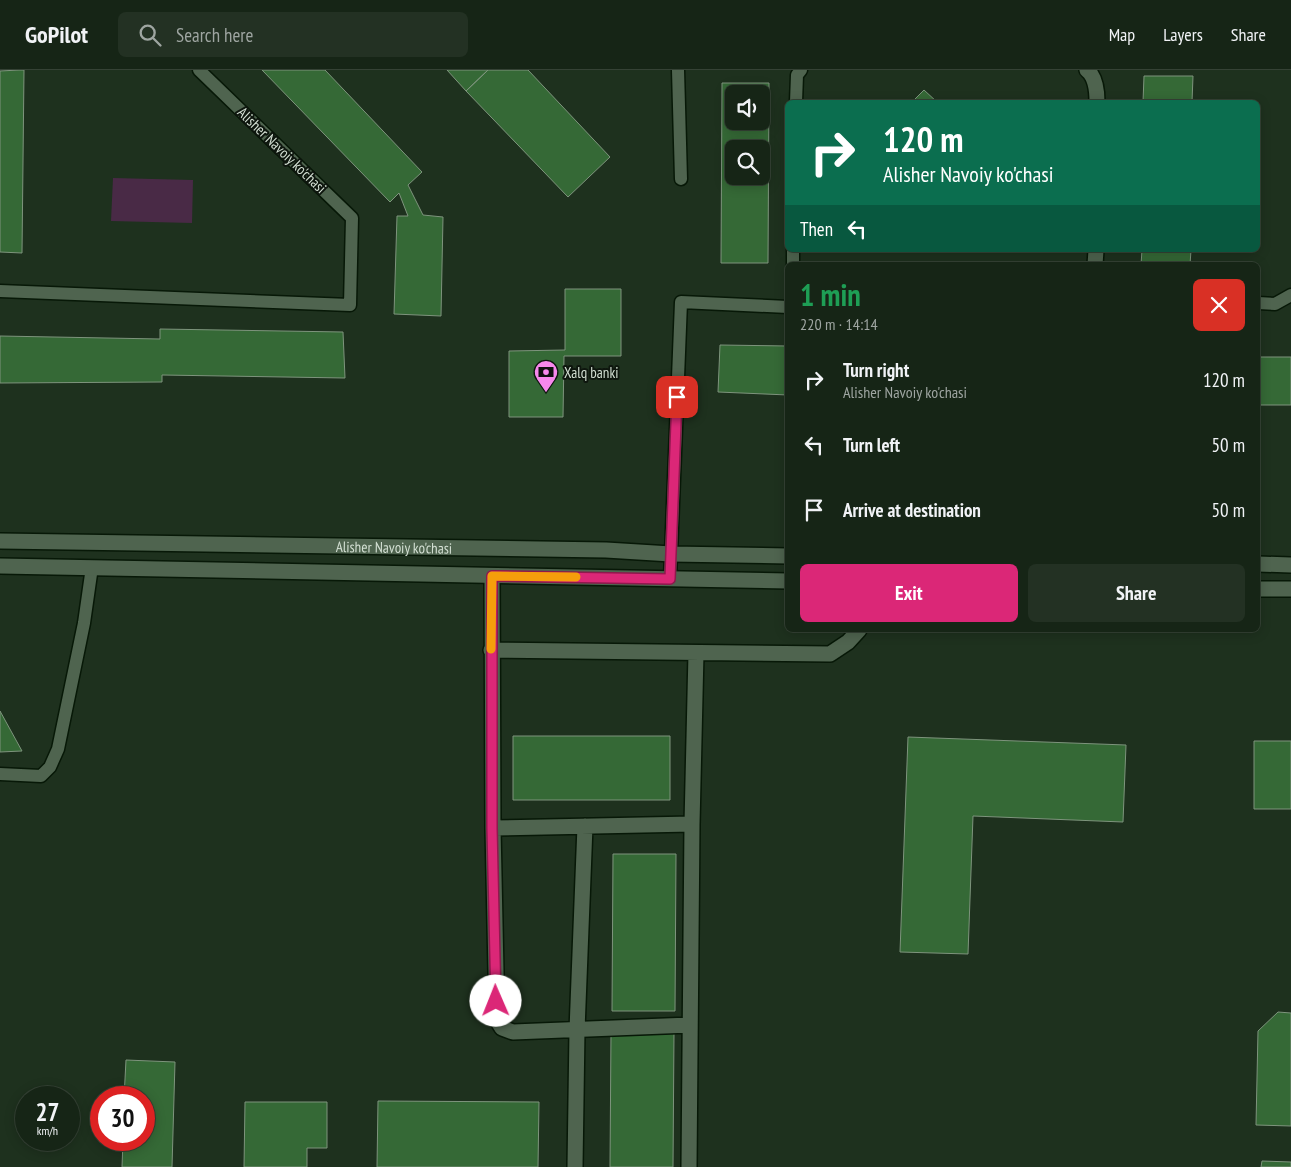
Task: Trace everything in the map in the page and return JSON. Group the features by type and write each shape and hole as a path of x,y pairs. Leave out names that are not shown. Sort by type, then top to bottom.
{"street":[{"path":"1088,70 1091,73 1097,91 1096,100"},
{"name":"Alisher Navoiy ko'chasi","path":"0,541 606,550 671,554 785,556"},
{"path":"282,546 282,571"},
{"path":"1260,564 1291,564"},
{"name":"Alisher Navoiy ko'chasi","path":"0,566 785,581"},
{"path":"492,576 492,828 497,1020 502,1028 513,1032 690,1025"},
{"path":"1260,588 1291,589"},
{"path":"491,650 830,654 848,642 856,632"},
{"path":"689,1167 692,824 696,652"},
{"path":"492,828 692,824"},
{"path":"574,1167 585,826"}],"lane":[{"name":"Alisher Navoiy ko'chasi","path":"0,291 350,306 352,218 199,70"},
{"path":"678,70 680,179"},
{"path":"796,100 797,75 801,70"},
{"path":"1260,304 1275,304 1291,295"},
{"path":"670,579 681,302 785,307"},
{"path":"0,774 41,776 50,767 58,749 84,623 92,567"}],"shaded area":[{"path":"113,178 193,180 192,223 111,221"}],"building":[{"path":"24,70 22,253 0,252 0,71"},
{"path":"262,70 325,70 422,172 408,185 423,215 443,217 441,316 394,314 397,216 408,216 399,193 390,202"},
{"path":"447,70 488,70 466,91"},
{"path":"488,70 528,70 610,157 568,197 466,91"},
{"path":"1144,76 1193,76 1192,100 1143,100"},
{"path":"722,83 769,83 769,85 725,85 725,130 769,130 769,140 725,140 725,185 768,185 768,263 721,263"},
{"path":"924,90 935,100 914,100"},
{"path":"1142,252 1191,252 1190,262 1141,262"},
{"path":"565,289 621,289 621,356 564,356 563,417 509,417 509,351 565,350"},
{"path":"160,329 343,332 345,378 162,375 162,382 0,383 0,336 160,339"},
{"path":"720,345 785,346 785,395 718,392"},
{"path":"1260,357 1291,357 1291,405 1260,405"},
{"path":"0,711 22,751 0,752"},
{"path":"513,736 670,736 670,800 513,800"},
{"path":"908,737 1126,745 1123,822 973,816 968,954 900,952"},
{"path":"1254,741 1291,741 1291,809 1254,809"},
{"path":"613,854 676,854 675,1011 612,1011"},
{"path":"1278,1012 1291,1013 1291,1126 1256,1125 1258,1031"},
{"path":"611,1032 674,1032 673,1167 610,1167"},
{"path":"126,1060 175,1062 172,1167 122,1167 123,1151 155,1151 155,1086 125,1086"},
{"path":"378,1101 539,1102 538,1167 377,1167"},
{"path":"245,1102 327,1102 327,1148 307,1148 307,1167 244,1167"},
{"path":"1262,1161 1291,1162 1291,1167 1261,1167"}],"slow traffic":[{"path":"491,649 492,576 576,577"}],"place":[{"name":"Xalq banki","path":"546,393"}],"route":[{"path":"496,1001 492,828 492,576 670,579 677,397"}]}
